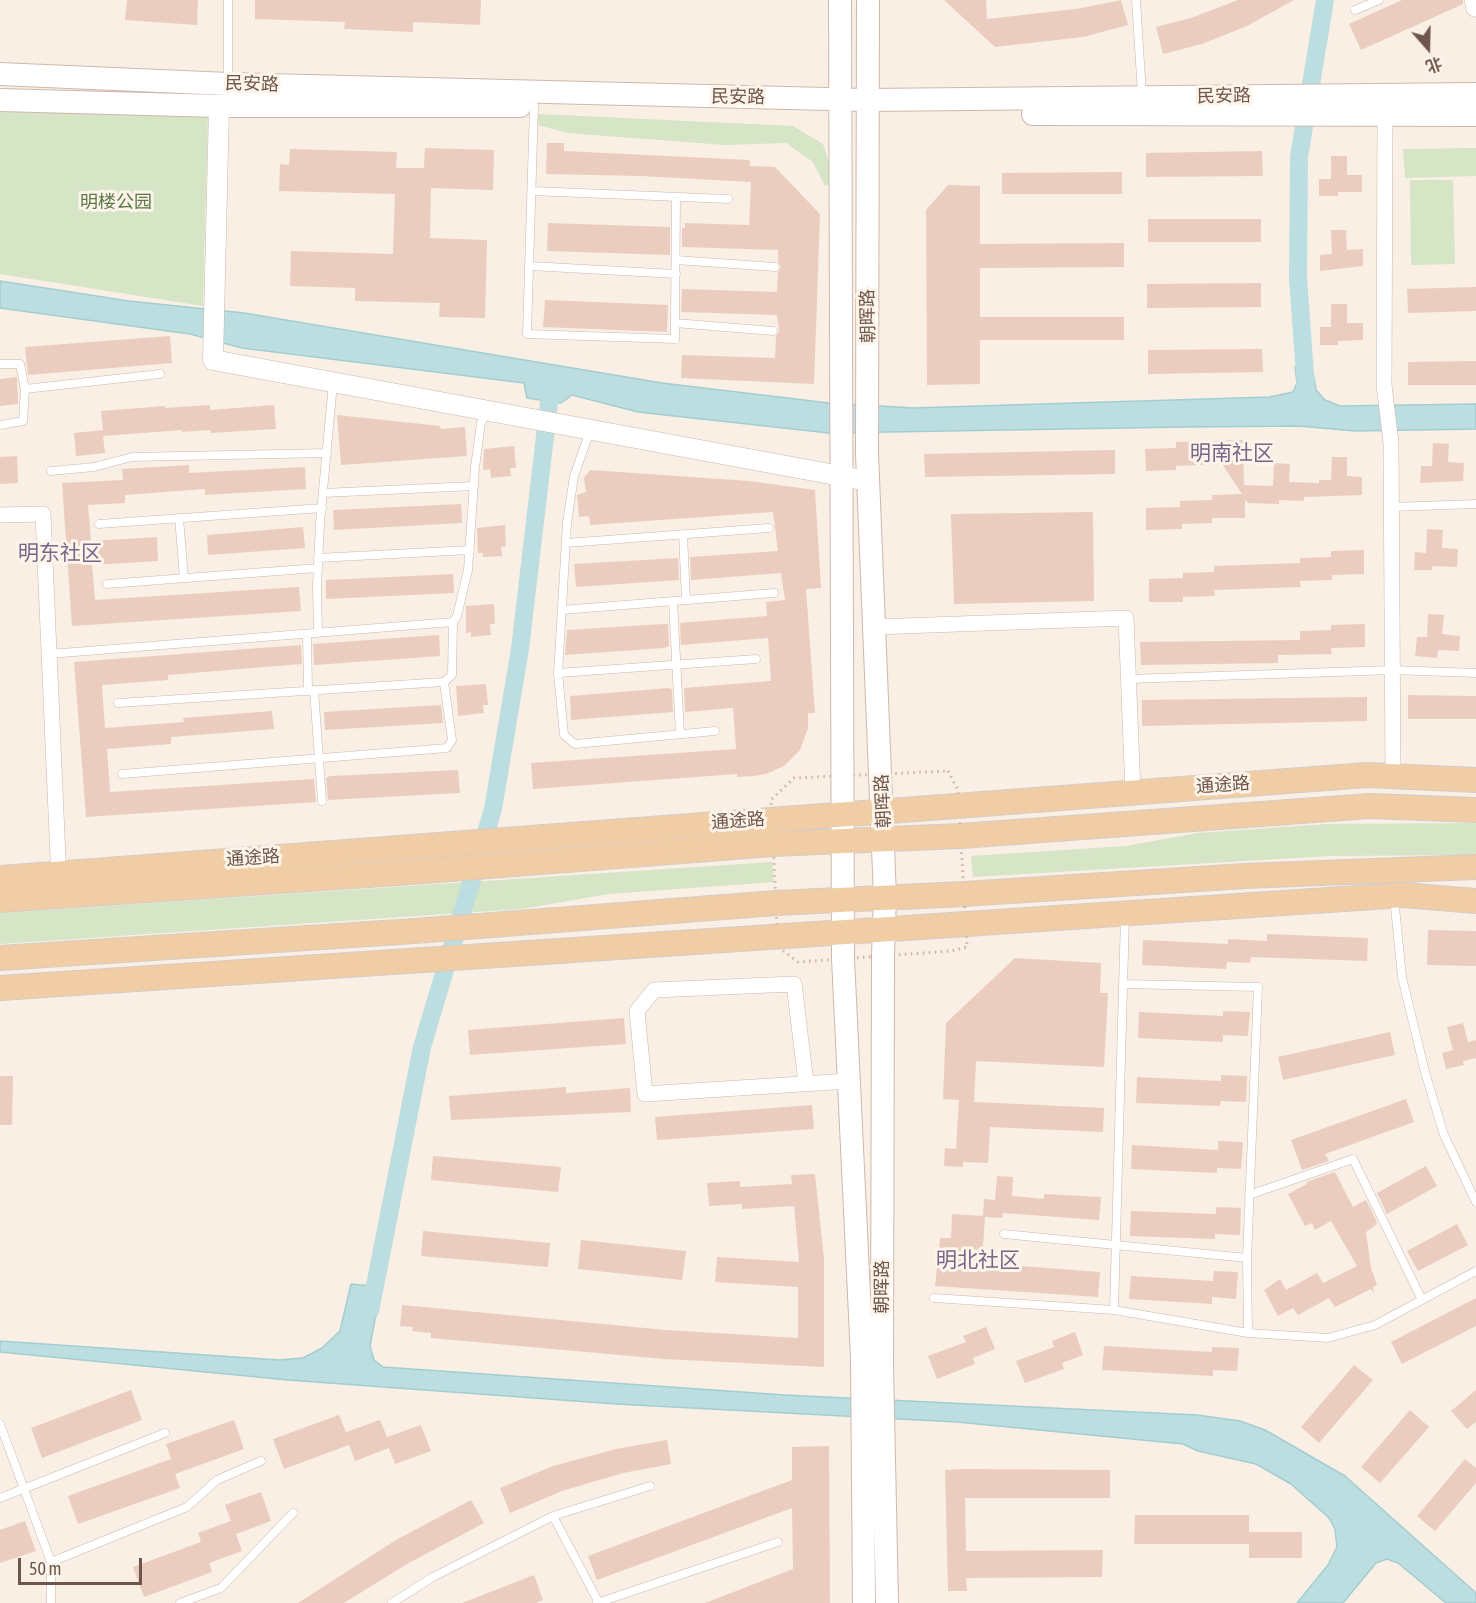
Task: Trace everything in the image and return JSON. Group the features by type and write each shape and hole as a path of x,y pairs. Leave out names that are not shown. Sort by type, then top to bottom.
{"main road":[{"name":"朝晖路","path":"840,0 843,932 849,1081 872,1361"},
{"name":"朝晖路","path":"864,1603 873,1466 872,1361 885,897 867,453 869,383 868,0"},
{"name":"民安路","path":"0,74 867,107 1344,105 1476,94"},
{"name":"民安路","path":"867,107 1142,97 1271,106"},
{"name":"民安路","path":"0,100 219,106 840,106"},
{"name":"民安路","path":"1344,105 1385,115 1476,115"},
{"name":"通途路","path":"0,900 59,885 446,843 1367,775 1476,780"},
{"name":"通途路","path":"0,878 59,885 412,872 528,862 1370,806 1476,810"},
{"path":"0,958 415,932 776,903 1245,876 1476,867"},
{"path":"0,988 1393,896 1476,901"},
{"name":"朝晖路","path":"873,1466 886,1603"}],"street":[{"path":"1475,0 1476,7"},
{"path":"219,106 213,360 586,429 841,468 868,481"},
{"path":"1385,115 1384,385 1391,443 1393,776"},
{"path":"0,515 43,514 59,885"},
{"path":"874,627 1126,618 1133,792"},
{"path":"806,1083 794,984 654,990 637,1011 645,1094 849,1081"}],"lane":[{"path":"219,106 228,84 228,0"},
{"path":"1136,0 1142,97"},
{"path":"1355,10 1379,0"},
{"path":"534,106 527,334 675,339 676,197"},
{"path":"532,191 728,199"},
{"path":"676,260 775,267"},
{"path":"530,266 676,274"},
{"path":"675,323 773,331"},
{"path":"0,364 20,364 25,389 23,420 0,425"},
{"path":"25,389 160,374"},
{"path":"318,633 318,558 333,382"},
{"path":"117,703 444,682 452,675 453,622 468,570 481,423 486,410"},
{"path":"586,429 574,476 566,543 558,673 564,735 575,744 715,731"},
{"path":"51,471 94,467 132,457 327,453"},
{"path":"323,493 474,486"},
{"path":"1391,507 1476,504"},
{"path":"99,524 322,508"},
{"path":"179,518 184,579"},
{"path":"566,543 769,528"},
{"path":"683,534 686,600"},
{"path":"318,558 470,550"},
{"path":"107,584 318,568"},
{"path":"562,610 774,593"},
{"path":"673,601 680,734"},
{"path":"49,654 453,622"},
{"path":"307,634 322,801"},
{"path":"558,673 756,659"},
{"path":"1130,679 1392,670 1476,673"},
{"path":"122,774 447,748 452,740 444,682"},
{"path":"1393,896 1402,977 1425,1072 1444,1135 1476,1202"},
{"path":"1114,1310 1125,914"},
{"path":"1124,984 1258,987 1247,1258 1248,1333"},
{"path":"1249,1194 1353,1159 1422,1300"},
{"path":"1004,1234 1247,1258"},
{"path":"934,1298 1114,1310 1248,1333 1328,1338 1375,1325 1476,1271"},
{"path":"0,1424 51,1562 51,1603"},
{"path":"0,1498 24,1491 165,1433"},
{"path":"51,1562 187,1507 218,1480 261,1461"},
{"path":"392,1603 433,1577 553,1516 650,1486"},
{"path":"180,1603 221,1588 293,1513"},
{"path":"553,1516 598,1603 778,1542"}],"green space":[{"name":"明楼公园","path":"0,109 208,115 203,306 0,274"},
{"path":"538,114 793,126 823,144 835,181 825,186 813,162 786,143 725,145 567,133 538,125"},
{"path":"1476,148 1476,176 1405,178 1403,149"},
{"path":"1410,180 1453,180 1455,264 1411,265"},
{"path":"1476,823 1476,855 1329,856 973,877 971,856 1126,846 1198,833 1327,824"},
{"path":"772,862 774,882 608,894 522,909 0,944 0,913"}],"water":[{"path":"0,281 129,301 244,313 662,383 829,403 913,408 1270,397 1293,392 1297,383 1295,367 1312,367 1316,390 1325,400 1340,406 1476,404 1476,429 1355,431 1299,426 829,433 638,412 572,395 561,403 527,398 524,383 242,348 190,334 0,308"},
{"path":"351,1284 381,1287 370,1346 374,1360 383,1367 785,1395 1197,1415 1240,1421 1265,1430 1345,1476 1476,1593 1476,1603 1446,1603 1398,1563 1387,1559 1376,1563 1343,1603 1297,1603 1328,1565 1337,1547 1335,1529 1329,1518 1291,1484 1256,1464 1198,1451 1183,1444 957,1422 616,1404 288,1380 0,1352 0,1341 279,1360 303,1358 322,1348 340,1331"}],"building":[{"path":"127,0 198,0 197,25 125,20"},
{"path":"255,0 481,0 480,25 413,22 413,32 344,29 345,22 255,19"},
{"path":"944,0 986,0 987,19 1076,9 1121,0 1128,25 1083,37 995,47"},
{"path":"1238,0 1294,0 1247,26 1202,44 1163,54 1156,27 1191,18"},
{"path":"1402,0 1463,0 1463,4 1361,50 1349,24"},
{"path":"547,143 564,143 564,151 750,160 750,166 775,167 820,214 814,384 681,378 682,355 775,358 776,336 779,331 777,315 681,312 682,289 777,292 778,272 781,267 778,262 778,250 682,247 682,228 685,228 685,223 749,225 751,182 546,174"},
{"path":"425,148 494,150 493,190 431,188 430,238 487,240 485,318 439,317 440,303 355,301 355,288 290,286 291,251 393,254 395,194 279,191 280,164 289,165 290,149 397,152 396,168 424,168"},
{"path":"1262,151 1263,176 1146,177 1146,153"},
{"path":"1331,156 1347,156 1347,175 1362,175 1362,192 1338,192 1338,196 1319,196 1319,179 1331,179"},
{"path":"1122,172 1122,194 1002,194 1002,173"},
{"path":"948,185 980,186 980,244 1124,243 1124,267 980,268 980,317 1124,317 1124,340 980,340 980,384 927,385 926,210"},
{"path":"1148,219 1261,219 1261,242 1148,242"},
{"path":"548,223 670,227 670,255 547,251"},
{"path":"1331,230 1346,230 1347,250 1363,249 1363,266 1320,271 1320,255 1332,254"},
{"path":"1261,283 1261,307 1147,308 1147,284"},
{"path":"1476,287 1476,311 1408,313 1407,289"},
{"path":"545,300 668,305 667,332 543,327"},
{"path":"1331,304 1347,304 1347,323 1363,323 1363,340 1338,341 1338,345 1320,345 1320,327 1331,327"},
{"path":"170,336 172,363 28,375 25,347"},
{"path":"1262,349 1263,372 1148,374 1148,350"},
{"path":"1476,361 1476,385 1408,385 1408,362"},
{"path":"17,377 18,404 0,406 0,379"},
{"path":"210,405 210,410 274,405 276,429 211,433 211,430 182,432 182,430 103,436 105,453 76,456 74,433 103,430 101,411"},
{"path":"337,415 440,426 441,429 465,427 467,456 341,465"},
{"path":"1243,440 1244,485 1273,486 1274,463 1290,464 1289,482 1319,483 1319,480 1331,480 1332,457 1347,457 1347,476 1362,477 1362,495 1304,497 1304,501 1279,500 1279,504 1248,503 1245,499 1245,518 1212,518 1212,523 1182,524 1182,529 1146,530 1146,508 1180,507 1180,501 1212,500 1212,495 1242,494 1222,464 1176,466 1176,470 1146,471 1145,449 1176,448 1176,442"},
{"path":"1433,443 1449,444 1448,462 1464,463 1463,481 1420,483 1421,466 1432,466"},
{"path":"514,446 516,468 510,468 511,476 491,478 490,469 483,470 484,449"},
{"path":"1115,450 1115,474 925,477 924,454"},
{"path":"17,456 18,483 0,484 0,457"},
{"path":"189,465 189,473 305,467 306,489 205,495 205,489 125,495 125,503 88,505 91,541 157,537 158,561 92,565 95,600 299,587 301,611 72,626 62,483 123,480 122,469"},
{"path":"590,470 749,481 815,490 821,588 806,589 815,713 808,713 808,728 800,750 784,766 766,774 754,776 737,777 737,774 533,789 531,763 736,749 733,708 685,712 684,688 771,681 768,638 681,645 680,623 767,616 766,602 785,600 781,573 691,580 690,557 778,551 773,512 590,525 589,516 579,517 577,495 586,492 584,478"},
{"path":"461,504 462,523 334,530 333,510"},
{"path":"1093,512 1094,601 954,604 951,514"},
{"path":"505,525 506,546 501,547 502,556 483,557 483,553 478,553 477,528"},
{"path":"303,527 305,548 208,555 207,535"},
{"path":"1427,529 1443,530 1442,548 1458,549 1457,567 1432,566 1432,570 1414,570 1415,552 1426,553"},
{"path":"1364,550 1364,574 1332,575 1332,580 1300,581 1301,587 1214,590 1215,596 1183,597 1183,602 1149,602 1149,579 1183,578 1183,573 1214,572 1214,566 1300,563 1300,558 1331,557 1331,551"},
{"path":"678,558 679,580 576,587 574,564"},
{"path":"453,574 454,593 326,599 326,580"},
{"path":"494,604 495,624 490,624 491,635 471,637 471,632 466,633 466,606"},
{"path":"1428,614 1444,615 1442,634 1460,636 1459,651 1438,650 1437,658 1415,656 1417,637 1427,637"},
{"path":"668,624 669,646 664,648 565,655 567,630"},
{"path":"1365,624 1365,647 1331,648 1332,654 1278,655 1278,663 1141,665 1140,642 1300,640 1300,631 1331,630 1331,625"},
{"path":"439,635 440,656 314,665 313,644"},
{"path":"301,645 302,664 168,675 168,680 102,685 105,728 184,722 183,718 272,711 274,729 171,737 171,744 107,749 110,792 314,779 316,802 86,817 74,662"},
{"path":"486,684 488,705 483,705 484,713 458,716 456,686"},
{"path":"672,689 673,712 571,720 570,696"},
{"path":"1408,695 1476,696 1476,719 1408,719"},
{"path":"1367,697 1367,721 1142,726 1142,700"},
{"path":"441,705 443,723 325,730 324,712"},
{"path":"458,770 460,793 328,800 326,778 330,776"},
{"path":"1428,930 1476,931 1476,966 1427,965"},
{"path":"1267,934 1368,938 1367,961 1251,957 1250,963 1227,962 1226,969 1142,965 1143,940 1228,944 1228,939 1267,941"},
{"path":"1015,958 1101,963 1100,993 1108,993 1104,1067 976,1061 974,1102 1104,1108 1103,1132 990,1127 988,1163 963,1162 963,1167 944,1166 945,1148 956,1149 959,1100 943,1099 946,1023"},
{"path":"1223,1011 1250,1012 1248,1036 1223,1035 1223,1042 1138,1038 1139,1012 1223,1016"},
{"path":"624,1018 626,1044 470,1055 468,1030"},
{"path":"1463,1023 1468,1042 1476,1040 1476,1058 1463,1061 1464,1065 1446,1069 1442,1053 1453,1050 1447,1027"},
{"path":"1390,1032 1395,1055 1283,1080 1278,1057"},
{"path":"1221,1075 1247,1076 1246,1102 1221,1101 1220,1106 1136,1103 1137,1077 1221,1081"},
{"path":"0,1076 13,1076 12,1125 0,1125"},
{"path":"566,1087 566,1093 630,1088 631,1112 451,1120 449,1096"},
{"path":"1406,1099 1414,1122 1325,1154 1329,1161 1302,1170 1291,1140"},
{"path":"812,1105 814,1129 657,1140 655,1117"},
{"path":"1218,1141 1243,1142 1241,1169 1217,1168 1217,1173 1131,1169 1132,1145 1218,1150"},
{"path":"433,1156 561,1167 558,1192 431,1180"},
{"path":"1426,1166 1437,1186 1387,1214 1377,1193"},
{"path":"1335,1172 1353,1207 1366,1200 1376,1220 1377,1224 1366,1232 1371,1268 1377,1285 1373,1287 1374,1294 1371,1289 1335,1307 1329,1298 1298,1315 1293,1308 1278,1316 1264,1290 1280,1279 1286,1290 1317,1273 1323,1283 1357,1266 1331,1221 1315,1230 1312,1223 1305,1226 1288,1194 1307,1184 1306,1182"},
{"path":"815,1174 824,1259 824,1367 664,1359 431,1338 431,1333 412,1331 413,1327 400,1326 402,1305 666,1330 798,1338 798,1287 715,1282 717,1257 799,1262 794,1206 742,1209 742,1204 709,1206 707,1183 740,1181 740,1187 792,1184 791,1175"},
{"path":"997,1176 1013,1177 1012,1196 1044,1199 1044,1194 1101,1197 1099,1220 1003,1213 1002,1218 985,1217 982,1263 1100,1272 1098,1297 935,1286 940,1238 951,1238 952,1214 983,1216 984,1199 995,1200"},
{"path":"1216,1207 1241,1208 1240,1235 1215,1234 1215,1239 1130,1236 1131,1211 1216,1214"},
{"path":"1457,1224 1468,1245 1418,1271 1407,1251"},
{"path":"423,1231 550,1243 548,1267 421,1256"},
{"path":"581,1240 686,1251 682,1280 578,1269"},
{"path":"1214,1271 1238,1272 1236,1299 1212,1297 1212,1304 1129,1299 1131,1276 1213,1281"},
{"path":"1476,1298 1476,1326 1402,1364 1391,1342"},
{"path":"986,1327 995,1349 973,1358 975,1364 937,1379 928,1356 966,1342 963,1336"},
{"path":"1075,1332 1083,1355 1062,1363 1064,1369 1025,1383 1016,1361 1054,1347 1052,1341"},
{"path":"1104,1346 1212,1352 1212,1347 1239,1348 1237,1371 1213,1370 1213,1376 1102,1370"},
{"path":"1354,1365 1373,1380 1319,1443 1301,1427"},
{"path":"131,1390 142,1420 42,1458 31,1428"},
{"path":"1476,1390 1476,1422 1467,1429 1451,1411"},
{"path":"1410,1410 1429,1427 1380,1483 1361,1467"},
{"path":"339,1415 346,1432 380,1420 387,1437 421,1425 431,1451 395,1464 389,1448 355,1461 349,1445 284,1469 273,1439"},
{"path":"234,1420 244,1449 175,1474 180,1488 78,1524 68,1496 171,1459 166,1444"},
{"path":"667,1440 671,1464 623,1473 562,1491 510,1513 500,1488 553,1466 616,1449"},
{"path":"829,1446 830,1603 705,1603 793,1569 792,1508 597,1580 588,1556 792,1480 792,1447"},
{"path":"1465,1459 1476,1468 1476,1483 1435,1531 1417,1516"},
{"path":"945,1470 1110,1470 1110,1498 965,1498 966,1551 1103,1550 1102,1577 966,1578 967,1591 948,1591"},
{"path":"261,1492 271,1521 236,1534 242,1551 209,1563 212,1572 144,1597 133,1567 201,1542 198,1533 231,1521 225,1505"},
{"path":"471,1500 484,1523 407,1564 344,1603 298,1603 396,1540"},
{"path":"1135,1515 1249,1515 1249,1544 1134,1544"},
{"path":"25,1521 36,1551 0,1563 0,1530"},
{"path":"1249,1532 1302,1532 1302,1558 1249,1558"},
{"path":"534,1575 543,1600 536,1603 462,1603"}],"waterway":[{"path":"1306,389 1298,278 1299,157 1325,0"},
{"path":"370,1311 422,1047 493,809 520,649 552,377"}],"district":[{"name":"明南社区","path":"1232,453"},
{"name":"明东社区","path":"60,553"},
{"name":"明北社区","path":"978,1260"}]}
